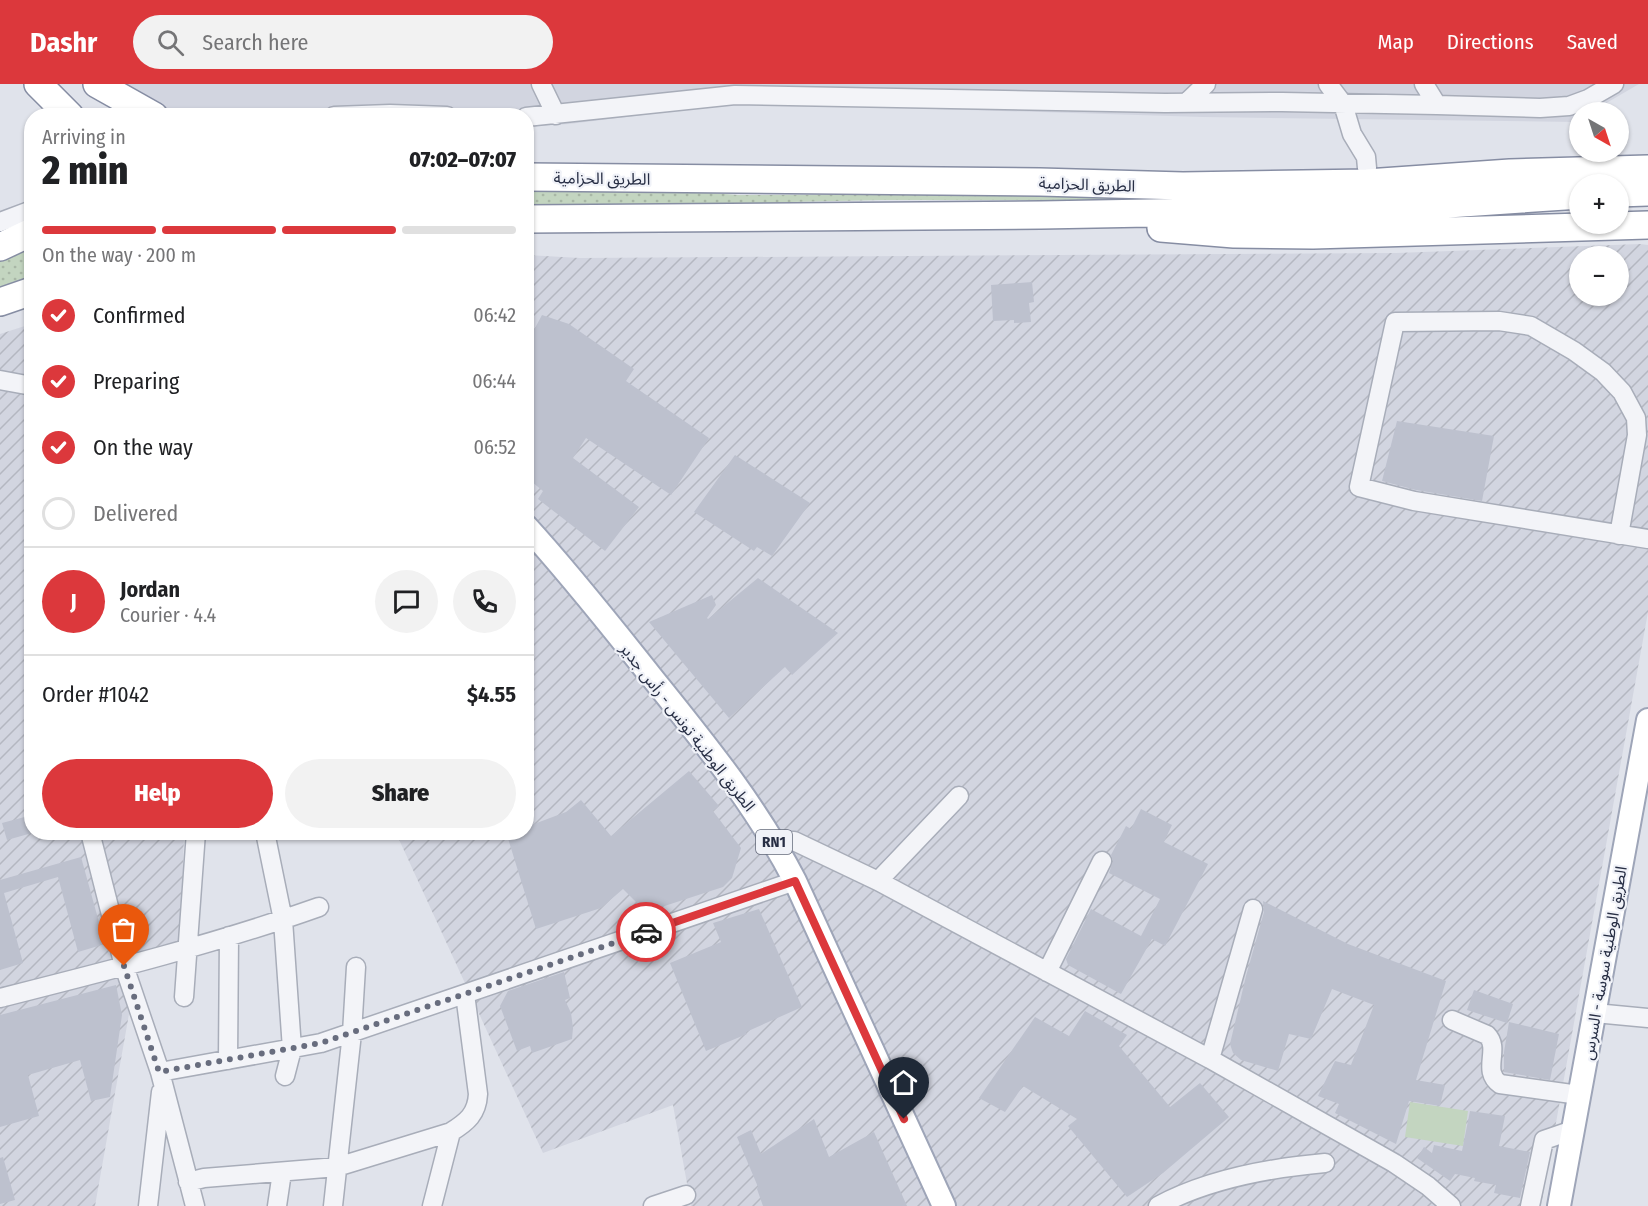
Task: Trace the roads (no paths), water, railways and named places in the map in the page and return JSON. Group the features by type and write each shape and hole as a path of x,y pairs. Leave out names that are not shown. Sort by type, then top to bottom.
{"highway":[{"path":"38,84 62,108"},
{"path":"98,84 140,108"},
{"path":"1040,182 1206,168 1368,168 1616,157 1648,153"},
{"name":"الطريق الحزامية","path":"534,219 1041,215 1374,209 1511,186 1648,169"},
{"name":"الطريق الحزامية","path":"534,177 1040,182 1183,186 1355,184 1511,186 1569,194"},
{"path":"1629,193 1648,192"},
{"path":"1041,215 1234,234 1291,235 1648,225"},
{"path":"0,247 24,236"},
{"path":"0,302 24,294"}],"main road":[{"name":"الطريق الوطنية تونس - رأس جدير","path":"534,536 699,735 774,841 795,881 944,1206"},
{"name":"الطريق الوطنية سوسة - السرس","path":"1559,1206 1595,1013 1643,779 1648,720"}],"street":[{"path":"541,84 556,115"},
{"path":"1186,103 1206,84"},
{"path":"1328,84 1343,104 1352,134 1366,157 1368,168"},
{"path":"1424,84 1437,105"},
{"path":"534,116 741,89 881,91 1186,103 1540,108 1562,107 1588,99 1614,84"},
{"path":"0,222 24,213"},
{"path":"1620,535 1637,435 1636,418 1622,392 1603,372 1574,351 1531,326 1499,321 1395,322 1359,487 1414,501 1620,535 1648,539"},
{"path":"0,380 24,384"},
{"path":"878,881 959,796"},
{"path":"92,840 124,966 161,1077 195,1206"},
{"path":"184,997 195,840"},
{"path":"267,840 283,920 292,1048 285,1076"},
{"path":"774,841 794,841 878,881 1210,1059 1394,1163 1428,1186 1450,1206"},
{"path":"1047,972 1102,861"},
{"path":"161,1077 228,1060 321,1043 795,881"},
{"path":"0,998 188,948 319,907"},
{"path":"1210,1059 1252,909"},
{"path":"228,1060 229,936"},
{"path":"333,1206 352,1033 356,967"},
{"path":"188,1182 337,1167 451,1132 464,1124 477,1106 478,1094 465,994"},
{"path":"1595,1013 1648,1018"},
{"path":"1452,1020 1487,1035 1490,1039 1491,1075 1500,1084 1579,1095"},
{"path":"148,1206 161,1077"},
{"path":"1530,1206 1544,1140 1573,1130"},
{"path":"432,1206 451,1132"},
{"path":"1158,1206 1180,1194 1227,1180 1284,1167 1325,1163"},
{"path":"277,1206 282,1172"},
{"path":"653,1206 687,1195"}]}
